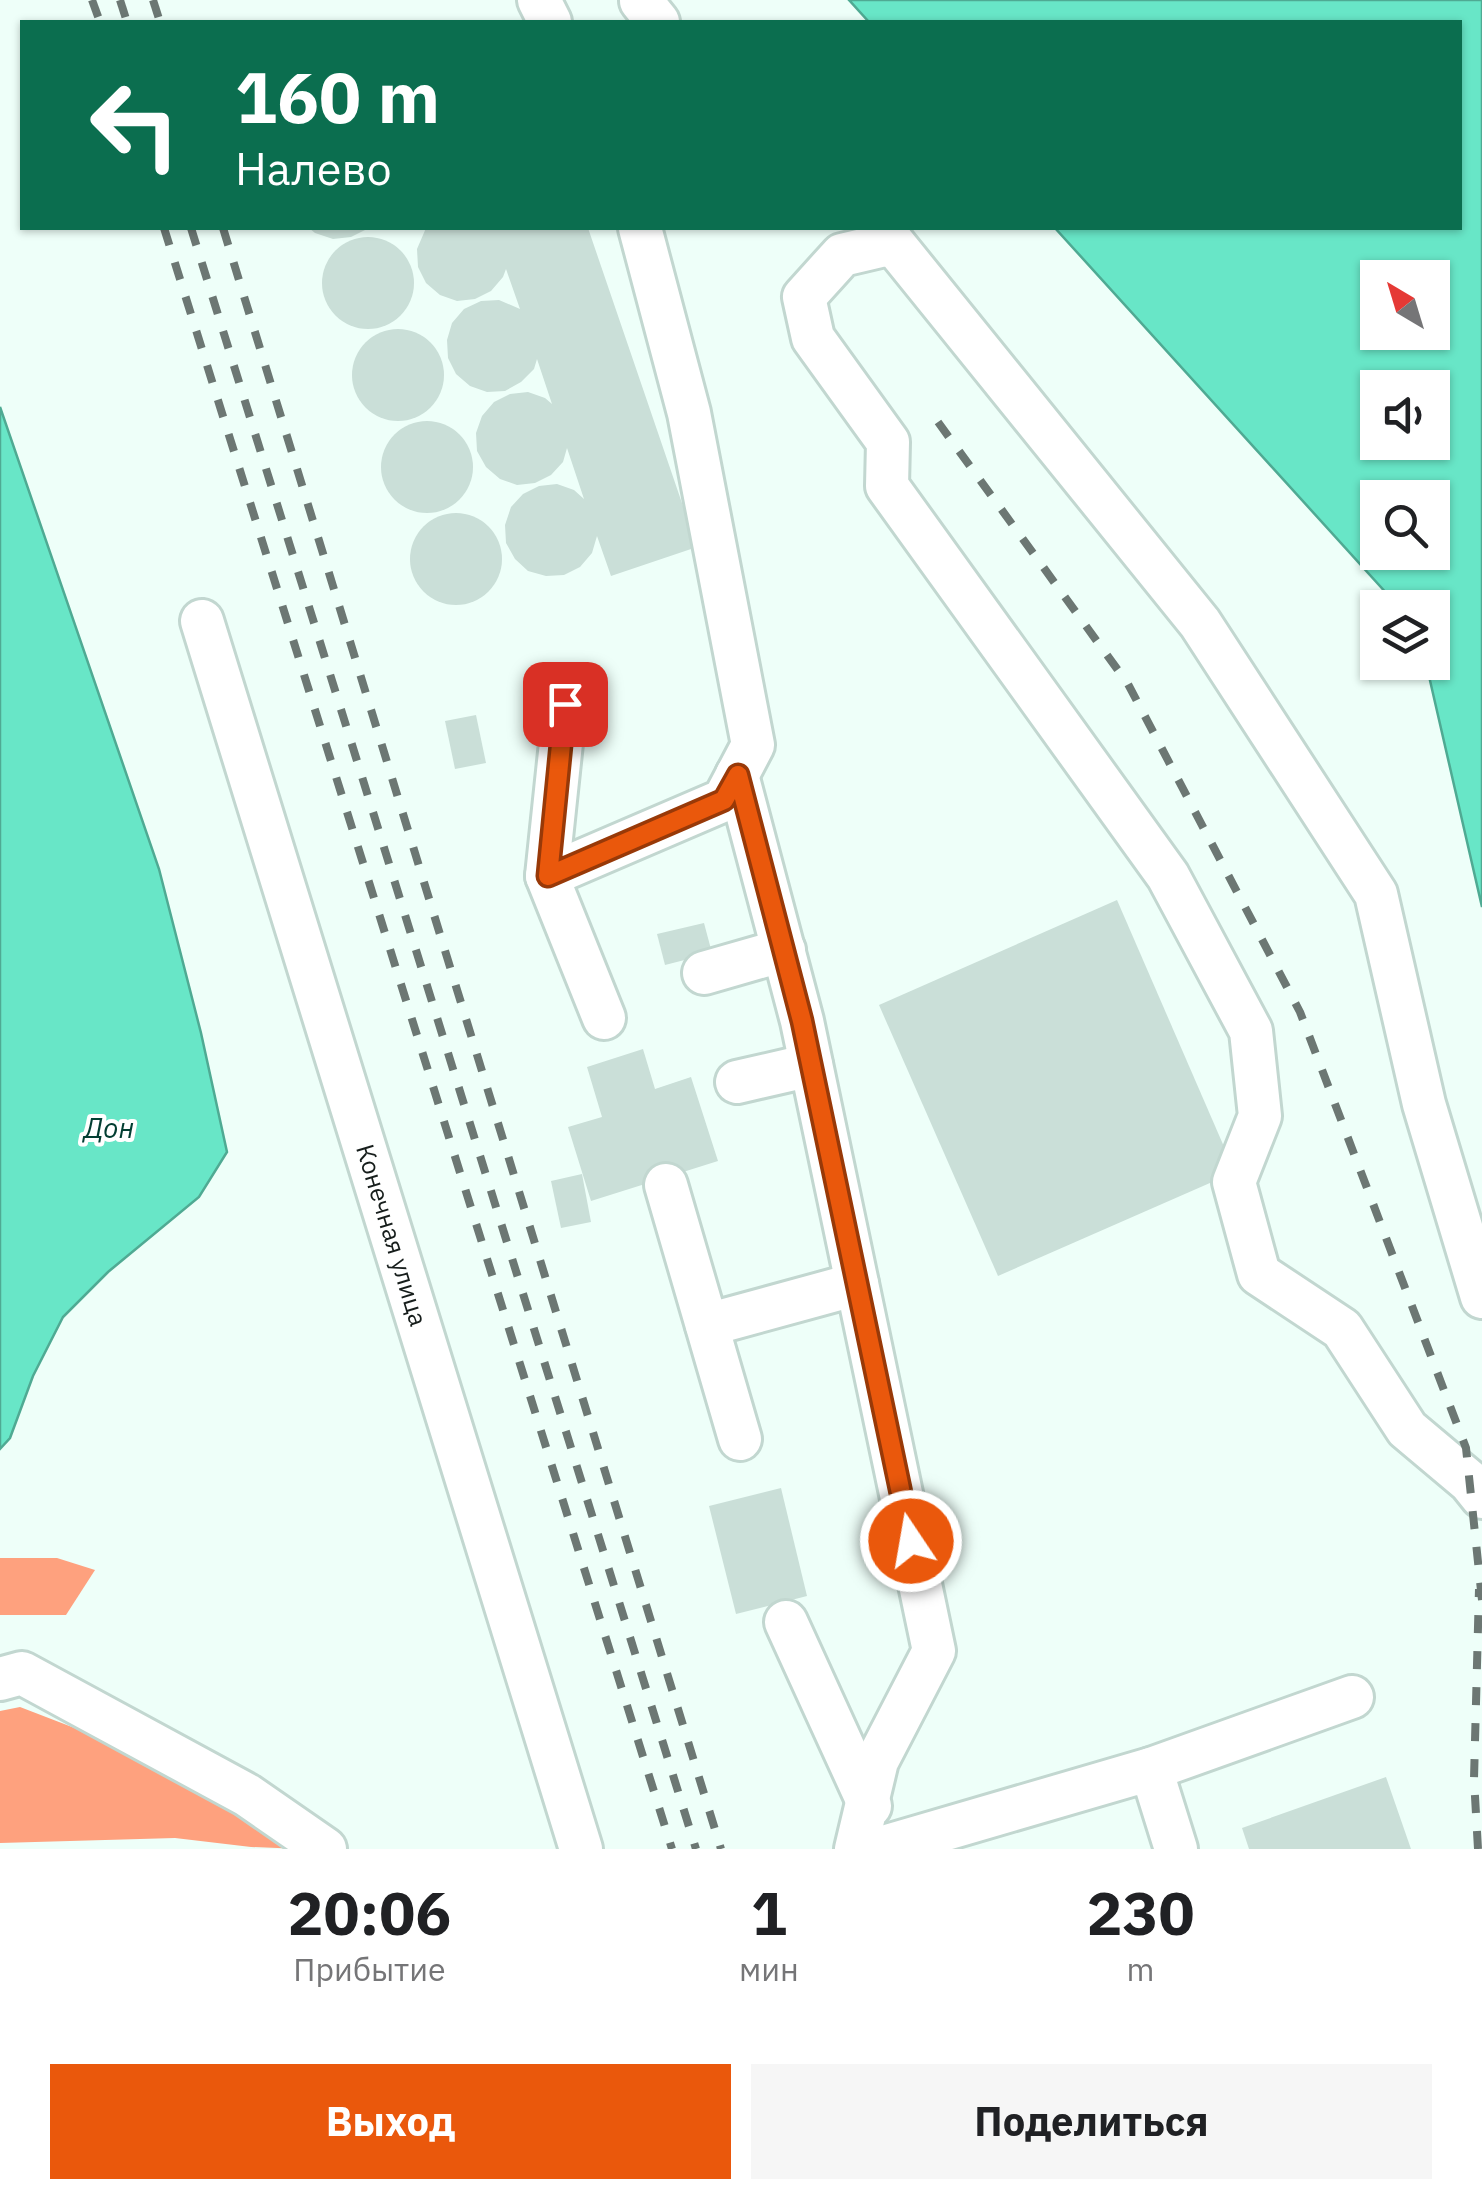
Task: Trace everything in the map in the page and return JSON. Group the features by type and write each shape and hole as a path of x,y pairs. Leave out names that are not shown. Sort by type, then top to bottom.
{"lane":[{"path":"548,876 724,800 753,745 689,413 641,230"},
{"path":"1482,1297 1424,1104 1376,894 1200,623 893,243 842,255 804,297 813,338 888,442 888,486 1168,876 1251,1031 1260,1116 1234,1182 1259,1274 1342,1329 1407,1429 1470,1482 1482,1497"},
{"name":"Конечная улица","path":"202,621 581,1849"},
{"path":"565,704 548,876 604,1018"},
{"path":"738,775 811,1066 934,1651 877,1761 868,1799"},
{"path":"704,973 784,950"},
{"path":"737,1082 811,1066"},
{"path":"666,1185 740,1439"},
{"path":"707,1325 857,1284"},
{"path":"786,1622 868,1799 875,1848 1151,1768 1352,1696"},
{"path":"0,1679 22,1673 247,1794 325,1849"},
{"path":"1151,1768 1176,1849"}],"shaded area":[{"path":"0,1558 57,1558 95,1570 66,1615 0,1615"},
{"path":"20,1707 124,1747 301,1849 175,1838 0,1843 0,1711"}],"water":[{"path":"849,0 1482,0 1482,907 1430,680 1450,680 1450,590 1384,590 1365,570 1450,570 1450,480 1360,480 1360,564 1057,230 1462,230 1462,20 867,20"},
{"name":"Дон","path":"0,407 159,869 227,1152 199,1197 108,1272 63,1317 33,1376 10,1438 0,1449"}],"building":[{"path":"311,230 365,230 333,239"},
{"path":"425,230 589,230 697,547 611,576 597,536 592,553 580,567 564,575 528,571 515,559 506,543 505,525 511,507 523,494 539,486 557,484 574,490 584,499 567,448 563,462 551,475 535,483 517,485 500,479 486,467 477,451 476,433 482,416 494,402 510,394 528,392 552,404 537,359 534,369 521,382 505,391 487,392 470,386 456,374 448,358 447,340 452,323 464,309 481,301 499,300 520,309 506,269 491,291 475,299 457,301 440,295 426,283 418,267 417,249"},
{"path":"368,237 386,241 400,251 410,265 414,283 410,301 400,315 386,325 368,329 350,325 336,315 326,301 322,283 326,265 336,251 350,241"},
{"path":"398,329 416,333 430,343 440,357 444,375 440,393 430,407 416,417 398,421 380,417 366,407 356,393 352,375 356,357 366,343 380,333"},
{"path":"427,421 445,425 459,435 469,449 473,467 469,485 459,499 445,509 427,513 409,509 395,499 385,485 381,467 385,449 395,435 409,425"},
{"path":"456,513 474,517 488,527 498,541 502,559 498,577 488,591 474,601 456,605 438,601 424,591 414,577 410,559 414,541 424,527 438,517"},
{"path":"476,715 486,763 455,769 445,721"},
{"path":"1117,900 1235,1172 998,1276 879,1005"},
{"path":"704,923 712,953 665,965 657,934"},
{"path":"643,1049 655,1089 691,1077 718,1161 591,1201 568,1127 602,1117 587,1067"},
{"path":"582,1174 591,1222 561,1228 551,1181"},
{"path":"781,1488 807,1596 736,1614 709,1506"},
{"path":"1386,1777 1411,1849 1249,1849 1242,1828"}],"railway":[{"path":"92,0 99,20"},
{"path":"120,0 126,20"},
{"path":"153,0 159,20"},
{"path":"165,230 672,1849"},
{"path":"192,230 696,1849"},
{"path":"224,230 721,1849"},
{"path":"938,422 1128,684 1300,1012 1466,1448 1482,1600"},
{"path":"1478,1849 1474,1779 1479,1589"}],"route":[{"path":"565,704 548,876 724,800 738,775 802,1021 911,1541"}]}
